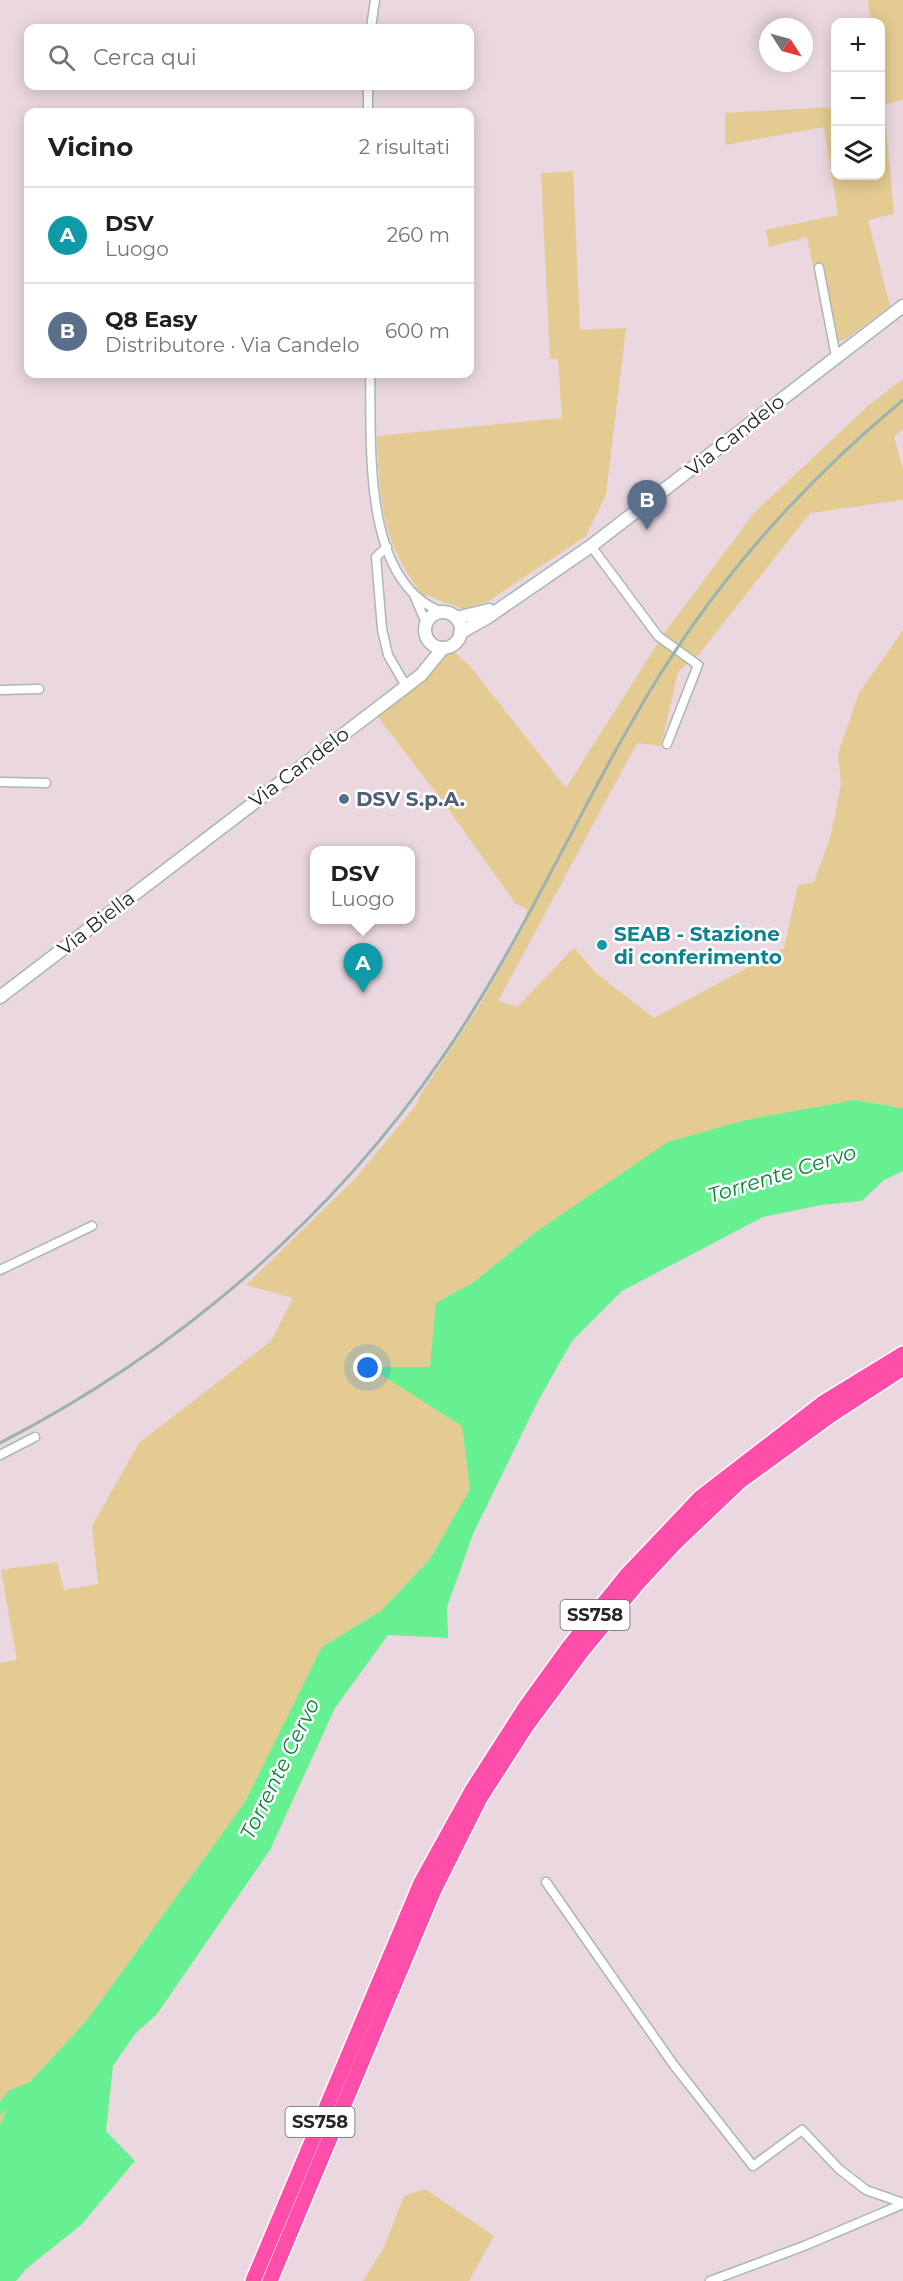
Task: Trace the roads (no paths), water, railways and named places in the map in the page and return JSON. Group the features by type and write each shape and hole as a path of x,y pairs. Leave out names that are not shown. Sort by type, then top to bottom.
{"highway":[{"name":"SS758","path":"253,2281 421,1882 473,1789 525,1708 569,1647 626,1576 700,1498 823,1403 903,1354"},
{"name":"SS758","path":"270,2281 433,1892 480,1798 527,1725 589,1643 675,1542 739,1482 831,1415 903,1368"}],"street":[{"path":"371,24 375,0"},
{"path":"371,24 382,0"},
{"path":"368,90 368,108"},
{"path":"819,268 836,357"},
{"name":"Via Candelo","path":"460,633 591,546 903,306"},
{"path":"370,378 374,501 387,547 414,595 426,623 427,638 433,645 443,648 452,645 460,633 456,618 414,595"},
{"path":"591,546 658,636 698,665 667,744"},
{"path":"375,547 381,629 388,655 406,686"},
{"path":"376,557 387,547"},
{"name":"Via Candelo","path":"456,618 481,613 506,603"},
{"path":"426,623 433,616 442,612"},
{"name":"Via Candelo","path":"406,686 424,660 428,650 427,638"},
{"name":"Via Candelo","path":"193,848 421,675 443,648"},
{"path":"0,690 39,689"},
{"path":"0,782 46,783"},
{"name":"Via Biella","path":"0,997 193,848"},
{"path":"0,1270 92,1226"},
{"path":"0,1455 35,1437"},
{"path":"546,1882 673,2064 753,2166 802,2130 839,2169 866,2190 903,2204"},
{"path":"710,2281 804,2246 903,2204"}],"water":[{"name":"Torrente Cervo","path":"855,1100 903,1108 903,1171 884,1180 862,1201 821,1205 763,1217 622,1291 572,1341 537,1403 473,1534 447,1607 448,1638 388,1635 335,1708 270,1850 157,2014 135,2034 113,2066 106,2131 135,2161 81,2225 26,2269 16,2281 0,2281 0,2125 8,2106 87,2020 245,1802 322,1647 381,1611 430,1559 470,1489 462,1426 369,1367 430,1367 436,1303 474,1282 536,1232 668,1142 746,1120"}],"waterway":[{"path":"0,2109 12,2095 37,2085"}],"railway":[{"path":"0,1443 65,1407 127,1368 187,1324 245,1278 299,1228 350,1175 398,1118 472,1012 528,916 633,720 661,673 713,597 741,561 802,493 903,400"}],"place":[{"name":"Q8 Easy","path":"647,530"},
{"name":"DSV S.p.A.","path":"344,799"},
{"name":"SEAB - Stazione di conferimento","path":"602,945"},
{"name":"DSV","path":"363,993"}]}
